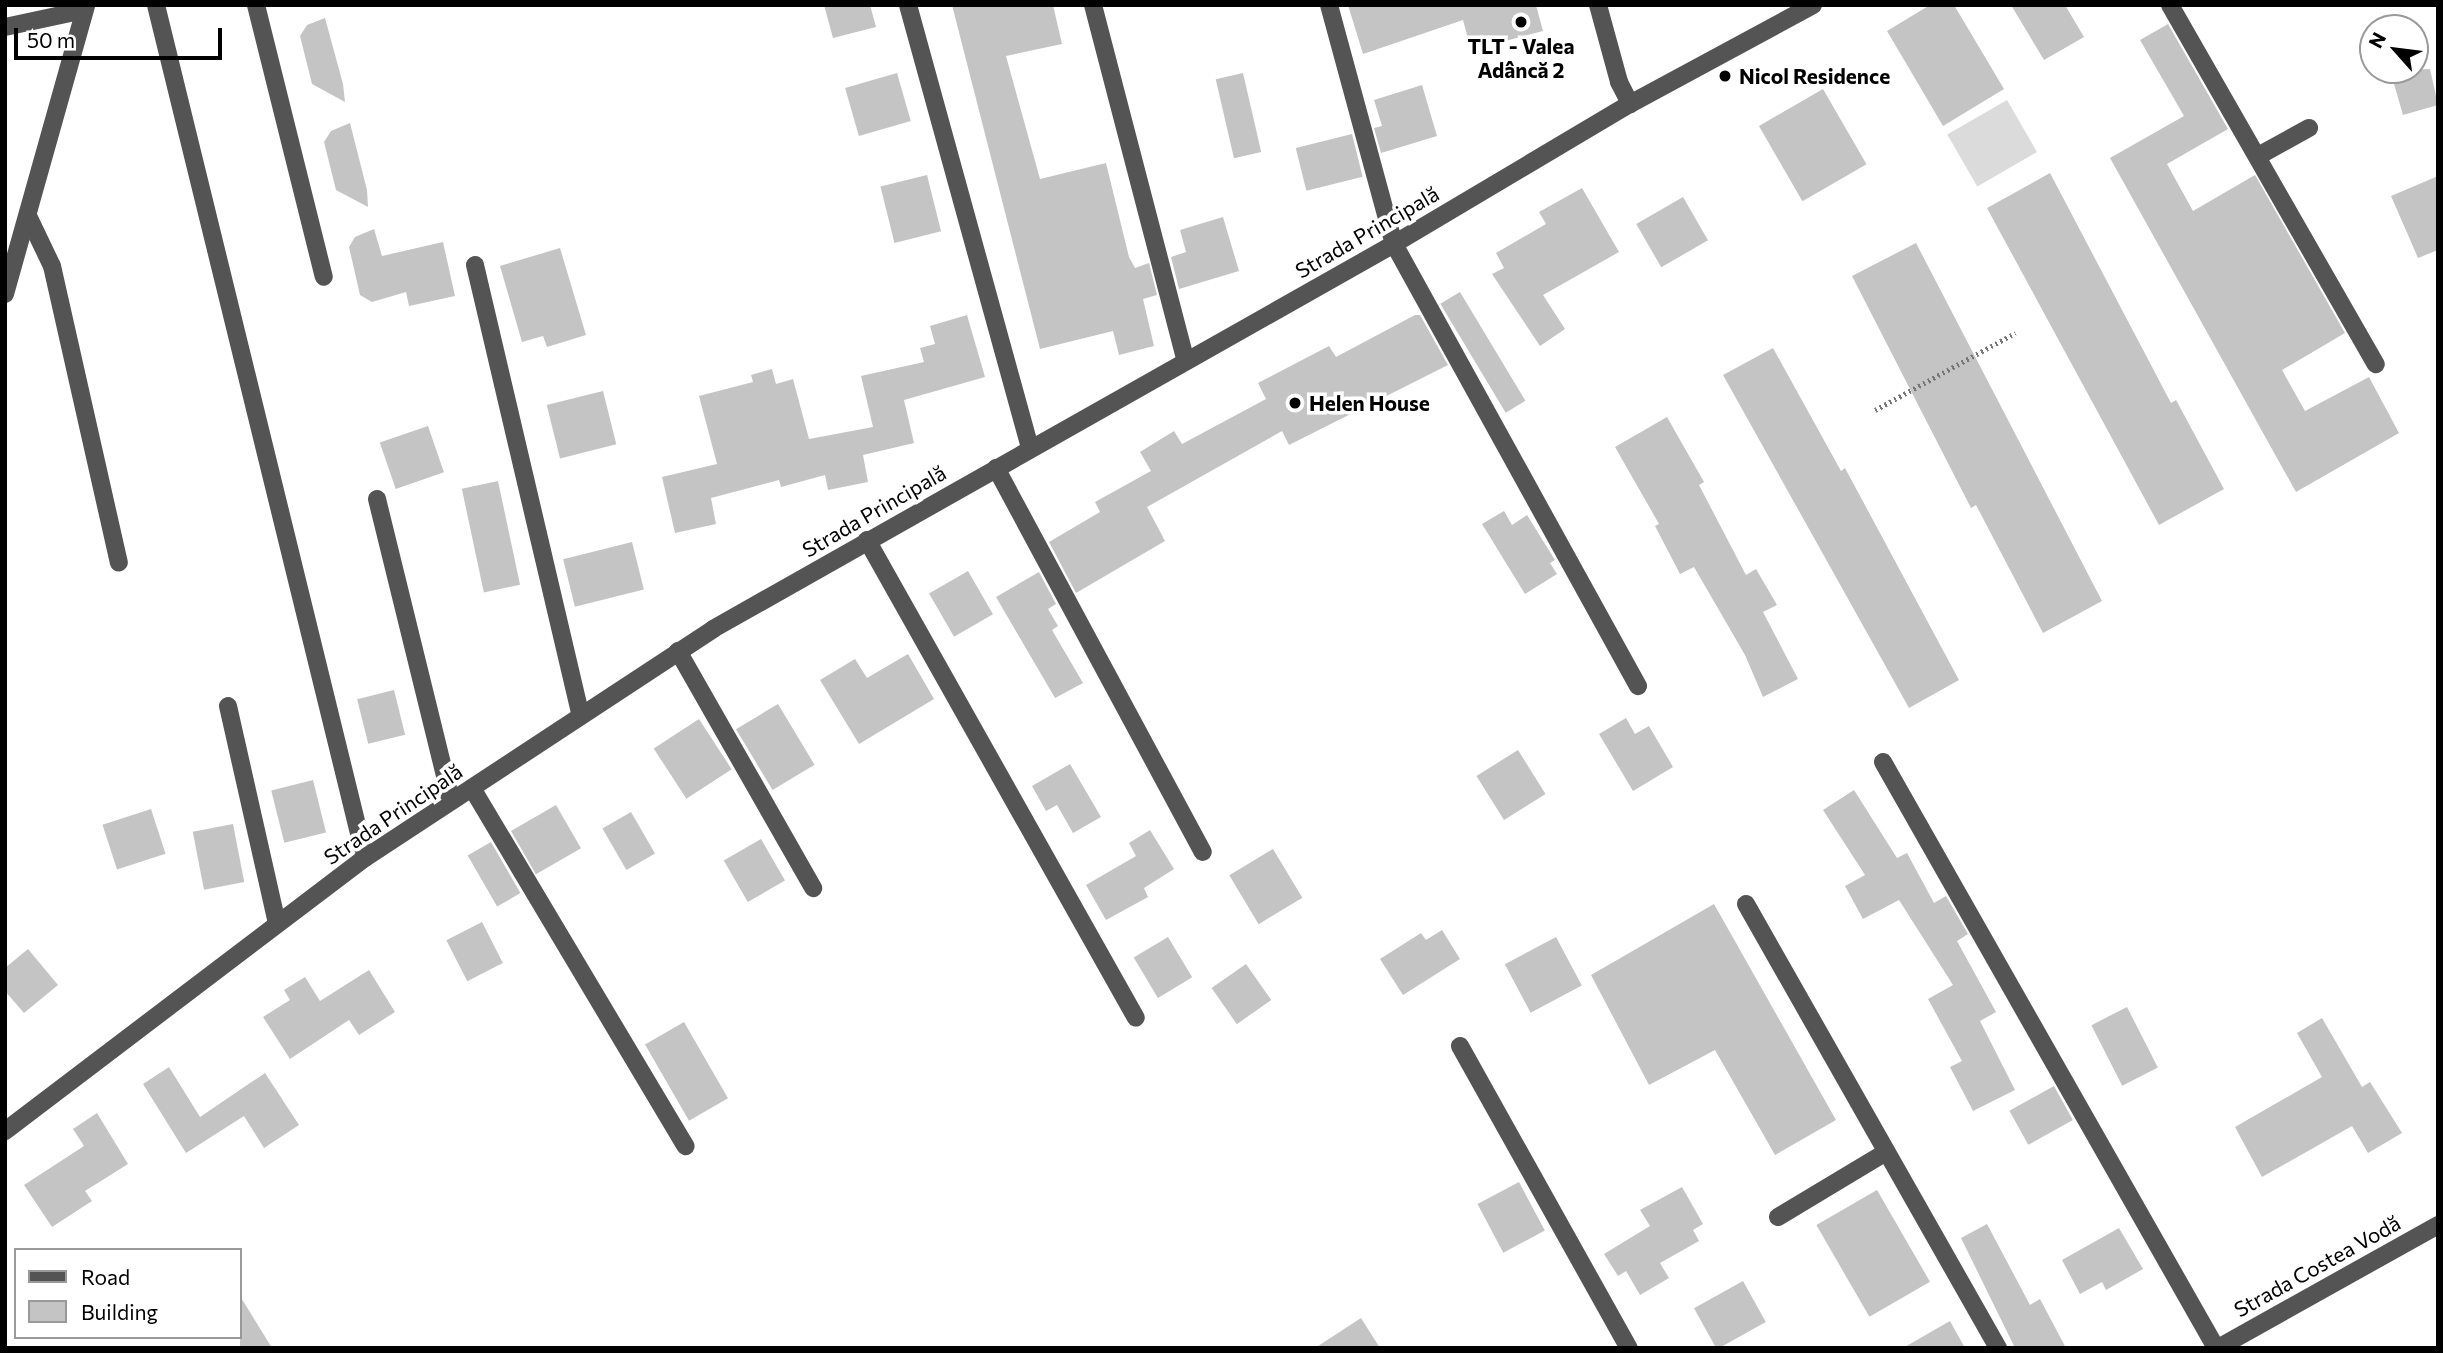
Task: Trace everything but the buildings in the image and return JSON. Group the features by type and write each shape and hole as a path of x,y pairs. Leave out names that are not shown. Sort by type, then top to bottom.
{"street":[{"path":"156,5 365,858"},
{"path":"256,5 324,277"},
{"path":"908,5 1030,449"},
{"path":"1093,5 1186,361"},
{"path":"1329,5 1394,243 1638,686"},
{"path":"1598,5 1619,82 1630,104"},
{"name":"Strada Principală","path":"5,1131 365,858 678,651 867,540 1394,243 1630,104 1813,5"},
{"path":"2170,5 2260,155 2376,364"},
{"path":"5,27 85,8 5,294"},
{"path":"2260,155 2309,128"},
{"path":"28,216 52,267 119,563"},
{"path":"475,265 581,716"},
{"path":"996,468 1203,852"},
{"path":"377,499 452,801"},
{"path":"867,540 1136,1018"},
{"path":"678,651 813,888"},
{"path":"228,706 277,924"},
{"path":"1883,762 2217,1348"},
{"path":"472,788 685,1146"},
{"path":"1746,904 1998,1348"},
{"path":"1460,1046 1629,1348"},
{"path":"1778,1217 1886,1152"},
{"name":"Strada Costea Vodă","path":"2217,1348 2438,1225"}],"path":[{"path":"1875,410 2015,333"}],"shaded area":[{"path":"2007,100 2037,152 1977,186 1947,134"}],"place":[{"name":"TLT - Valea Adâncă 2","path":"1521,22"},
{"name":"Nicol Residence","path":"1725,76"},
{"name":"Helen House","path":"1295,403"}]}
